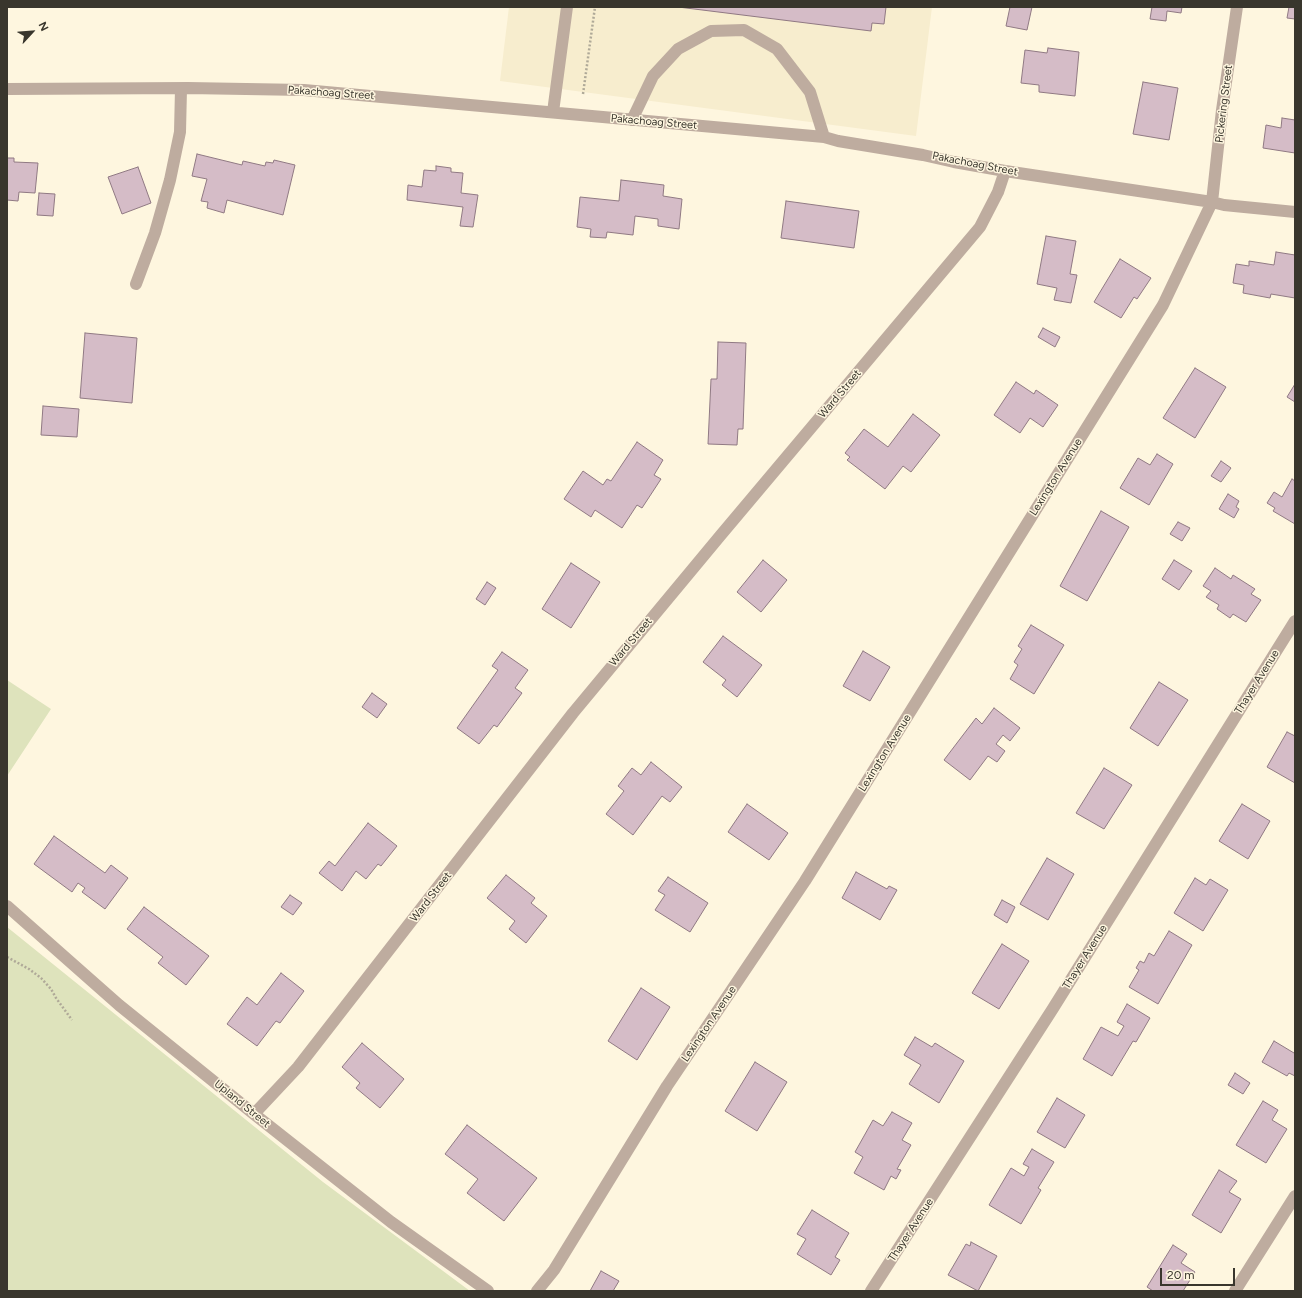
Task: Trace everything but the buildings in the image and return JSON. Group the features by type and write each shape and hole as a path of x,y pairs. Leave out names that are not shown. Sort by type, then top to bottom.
{"street":[{"path":"553,112 567,7"},
{"name":"Pickering Street","path":"1212,202 1222,110 1237,7"},
{"path":"632,120 653,76 678,49 711,31 744,30 777,49 810,92 824,137"},
{"path":"136,284 155,233 170,180 180,132 182,88"},
{"name":"Pakachoag Street","path":"7,89 182,88 304,90 824,137 838,141 923,154 954,162 1005,171 1224,205 1295,212"},
{"name":"Ward Street","path":"254,1114 298,1067 573,713 980,227 998,192 1005,171"},
{"name":"Lexington Avenue","path":"537,1291 554,1270 667,1086 810,874 1164,305 1212,202"},
{"name":"Thayer Avenue","path":"871,1291 1052,1010 1295,621"},
{"name":"Upland Street","path":"7,906 119,1005 254,1114 391,1222 488,1291"},
{"path":"1235,1291 1295,1196"}],"path":[{"path":"583,94 595,7"},
{"path":"7,957 29,969 41,978 51,989 72,1020"}],"shaded area":[{"path":"509,7 932,7 916,136 500,81"}],"green space":[{"path":"7,680 51,709 7,776"},
{"path":"7,927 323,1182 470,1291 7,1291"}]}
